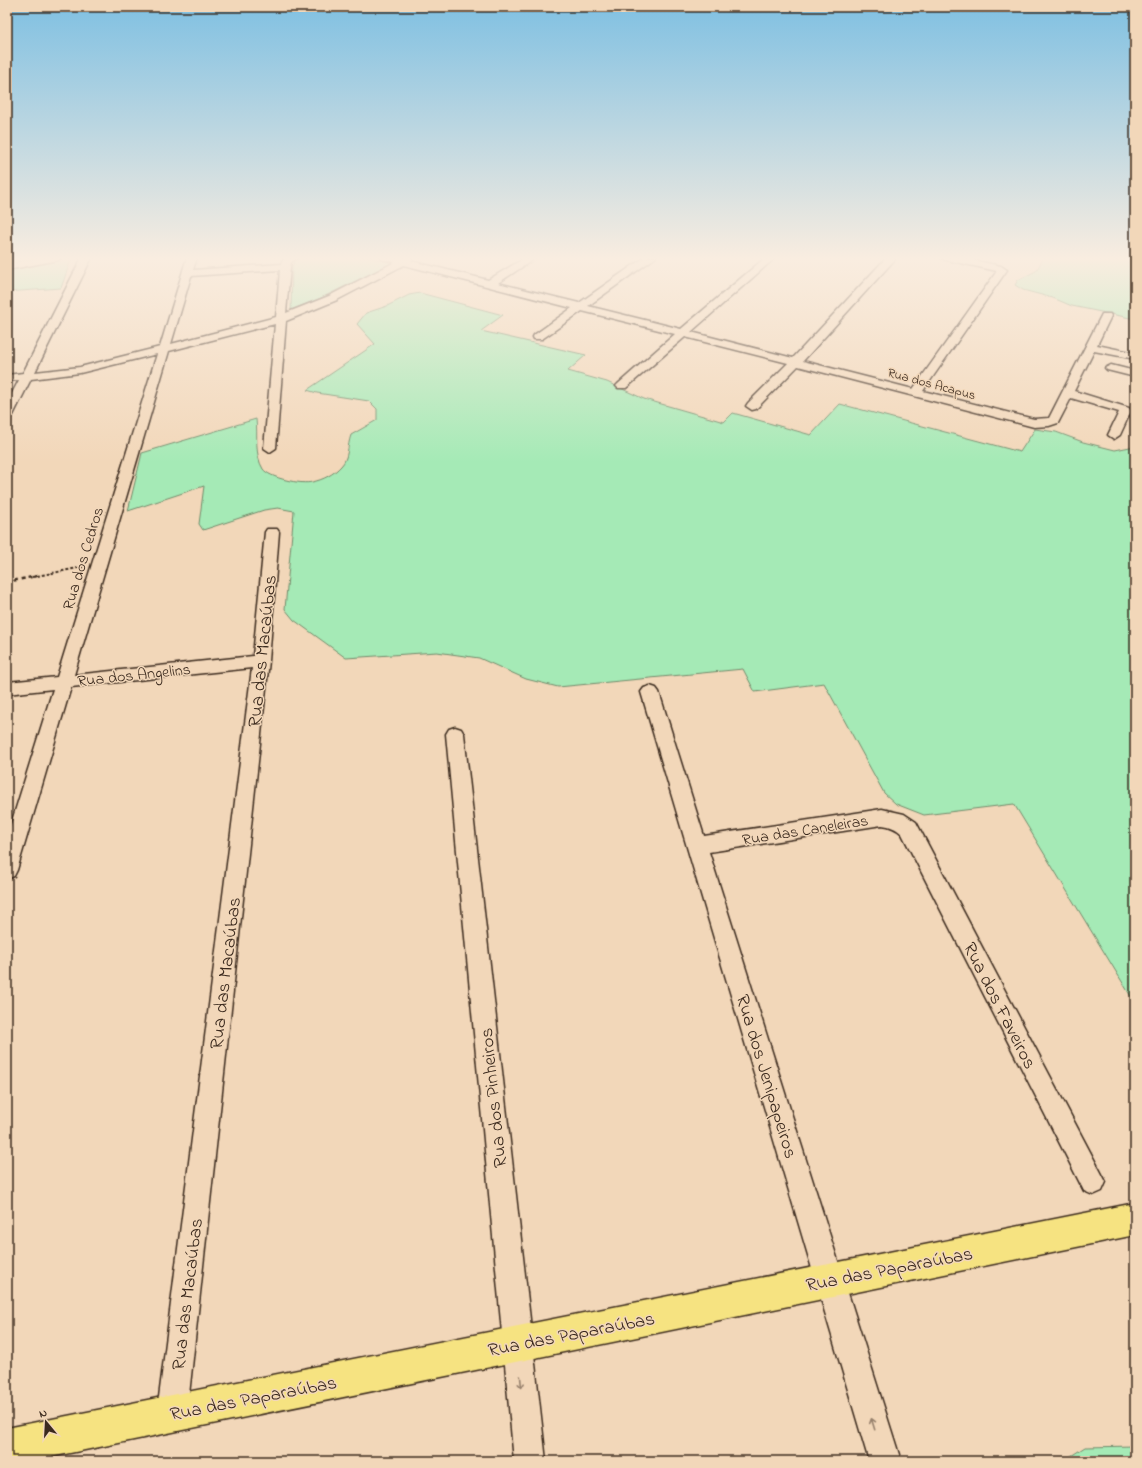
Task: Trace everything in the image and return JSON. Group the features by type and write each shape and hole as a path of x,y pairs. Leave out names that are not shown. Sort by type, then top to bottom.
{"main road":[{"name":"Rua das Paparaúbas","path":"7,1447 1135,1219"}],"street":[{"path":"7,415 53,326"},
{"name":"Rua dos Cedros","path":"7,870 171,326"},
{"path":"7,378 80,370 256,326"},
{"path":"270,448 280,326"},
{"path":"538,337 555,326"},
{"name":"Rua dos Acapus","path":"655,326 1026,422 1042,423 1054,420 1067,393"},
{"path":"622,386 693,326"},
{"path":"752,406 796,362 829,326"},
{"path":"916,393 963,326"},
{"path":"1101,326 1067,393 1123,409 1125,411 1114,435"},
{"path":"1090,347 1135,356"},
{"path":"1111,368 1135,374"},
{"name":"Rua das Macaúbas","path":"172,1413 261,661 272,532"},
{"name":"Rua dos Angelins","path":"7,688 261,661"},
{"name":"Rua dos Jenipapeiros","path":"650,692 831,1280 885,1461"},
{"name":"Rua dos Pinheiros","path":"455,734 530,1461"},
{"name":"Rua das Caneleiras","path":"697,846 882,817 898,819 910,828"},
{"name":"Rua dos Faveiros","path":"910,828 1093,1182"}],"path":[{"path":"7,582 100,564"}],"green space":[{"path":"358,326 489,326 481,331 586,355 568,371 607,382 644,399 724,422 733,413 811,435 840,404 1020,452 1035,429 1056,432 1083,442 1115,450 1135,446 1135,1003 1014,804 924,815 896,804 884,793 824,683 755,692 743,669 558,687 526,679 479,658 437,652 346,658 294,620 285,609 294,511 278,508 264,510 203,530 199,524 204,486 128,511 142,453 256,419 258,457 263,469 266,472 286,480 307,483 320,480 335,472 344,463 347,456 351,435 377,420 377,409 369,401 317,393 307,390 375,344"},
{"path":"1135,1446 1135,1461 1063,1461 1085,1447"}]}
